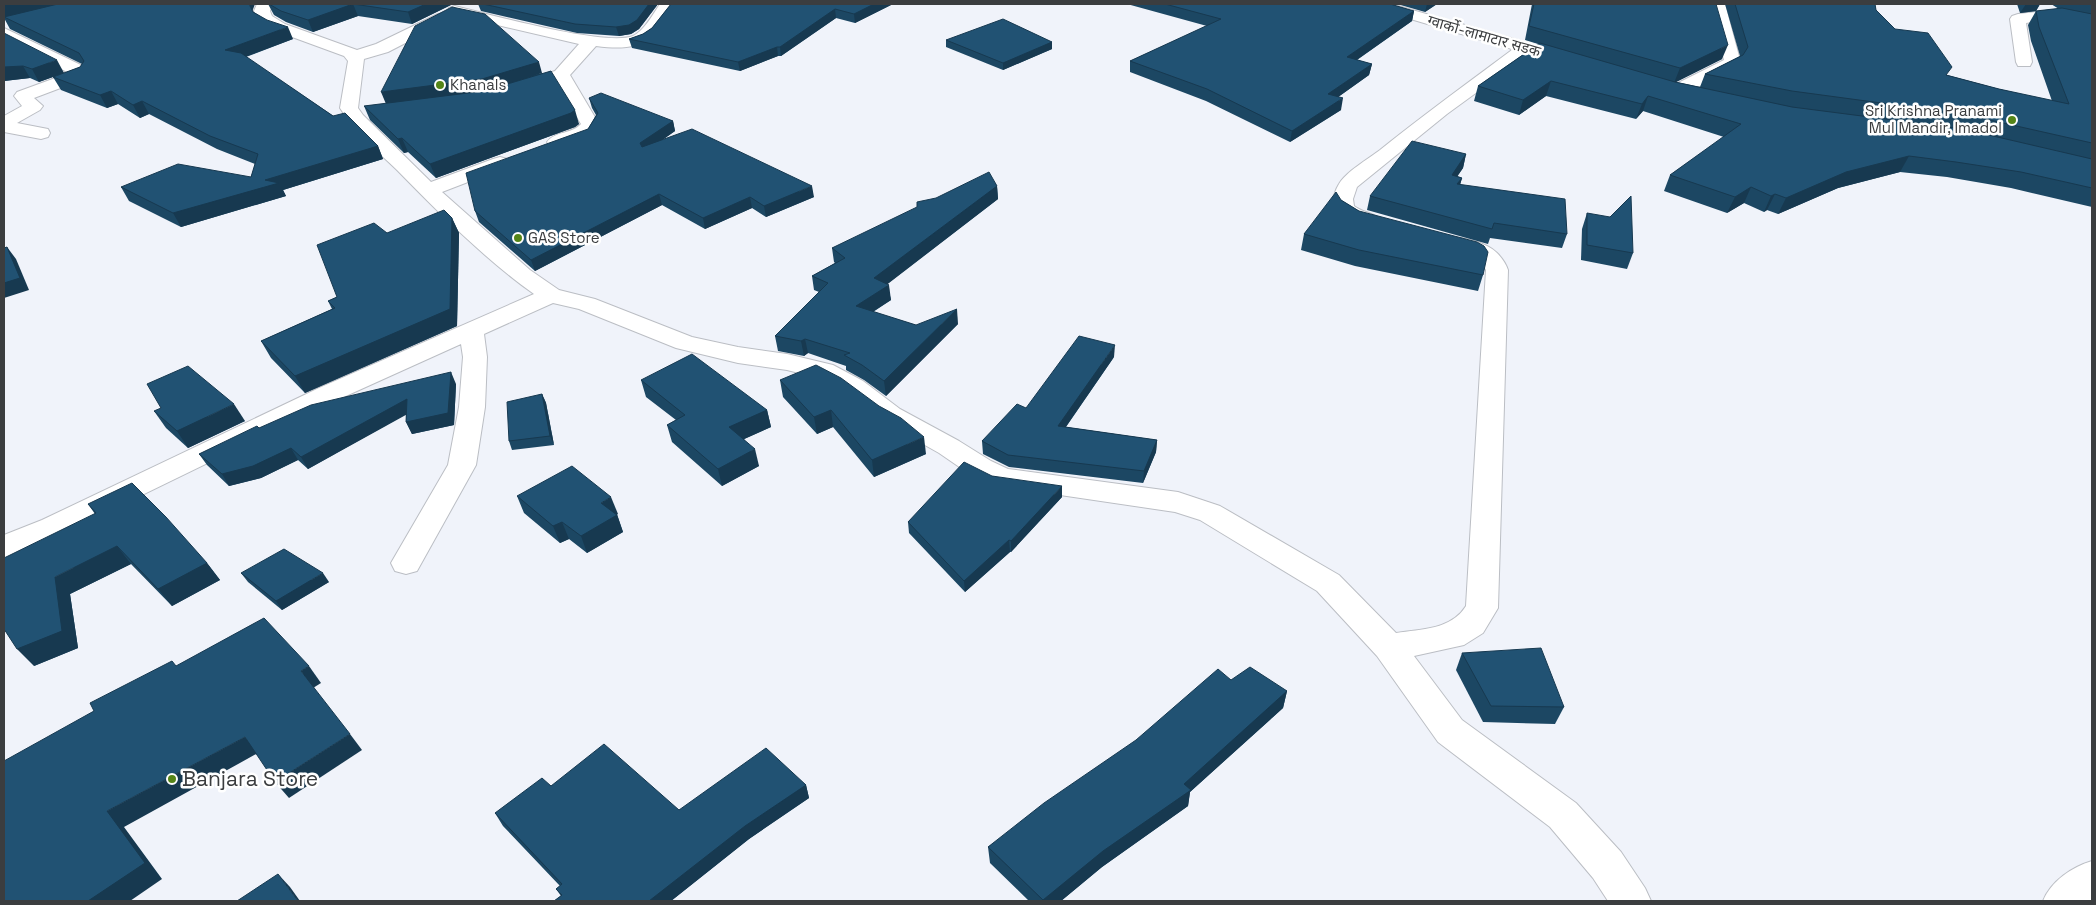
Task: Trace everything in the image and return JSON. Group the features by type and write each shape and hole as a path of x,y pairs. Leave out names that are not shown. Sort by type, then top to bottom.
{"street":[{"path":"265,4 262,11 265,19 279,27 350,52 357,61 349,108 363,113 428,190 522,275 550,296 587,304 685,343 824,371 854,387 891,415 949,446 981,468 1003,478 1178,502 1210,513 1328,583 1389,647 1450,731 1563,815 1607,865 1631,901"},
{"path":"354,57 382,48 461,8 591,41 620,43 640,39 668,4"},
{"name":"ग्वार्को-लामाटार सडक","path":"1375,4 1582,64"},
{"path":"1676,92 1730,64 1732,60 1717,4"},
{"path":"2024,62 2018,19 2062,17 2040,4"},
{"path":"7,26 82,74 23,96 24,99 34,106 5,123 4,127 42,133"},
{"path":"507,92 561,75 591,41"},
{"path":"1391,227 1364,220 1347,212 1342,204 1342,195 1349,184 1442,110 1526,48"},
{"path":"538,149 583,132 590,124 561,75"},
{"path":"1657,86 1703,97"},
{"path":"428,190 519,156"},
{"path":"1389,647 1453,636 1472,624 1482,608 1497,270 1490,257 1481,251 1427,237"},
{"path":"4,547 52,527 328,394 550,296"},
{"path":"406,563 462,465 472,407 475,357 472,330"},
{"path":"2063,901 2092,879"}],"building":[{"path":"58,4 249,4 253,12 267,20 288,27 225,50 241,53 333,116 345,113 378,146 265,180 279,183 173,213 121,187 178,164 251,177 258,154 210,136 142,101 133,105 111,91 100,95 53,77 80,67 84,61 79,53 4,17"},
{"path":"269,4 353,4 308,20 281,11"},
{"path":"353,4 426,4 408,12"},
{"path":"483,4 649,4 637,20 629,25 616,27 575,24"},
{"path":"671,4 874,4 854,14 835,9 780,47 738,62 629,39 643,34 652,28"},
{"path":"1165,4 1390,4 1414,11 1347,57 1372,64 1328,94 1343,98 1292,131 1207,89 1130,61 1221,19"},
{"path":"1534,4 1716,4 1728,45 1680,68 1529,26"},
{"path":"1735,4 1875,4 1876,10 1895,29 1928,33 1952,67 1946,75 2069,104 2039,27 2036,11 2062,8 2092,14 2092,143 1963,114 1792,91 1705,74 1743,55 1748,47"},
{"path":"452,7 485,14 539,62 482,79 381,92 415,26"},
{"path":"1003,19 1052,42 1003,63 946,40"},
{"path":"4,33 57,60 32,69 23,66 4,67"},
{"path":"1540,43 1675,82 1792,107 1963,129 2092,159 2092,188 2021,172 1909,156 1846,172 1786,198 1775,194 1771,196 1751,187 1735,197 1670,175 1741,124 1648,96 1642,104 1551,81 1523,100 1478,86"},
{"path":"551,71 575,110 430,164 402,138 398,139 364,106 484,91"},
{"path":"601,93 673,121 640,143 642,147 692,129 812,186 764,206 750,197 703,218 659,194 531,260 475,211 466,173 588,129 598,113 589,98"},
{"path":"1412,141 1466,154 1452,175 1462,178 1457,184 1565,199 1567,234 1494,223 1492,229 1370,196"},
{"path":"989,172 997,186 874,278 889,285 856,306 916,325 957,309 884,381 844,355 850,353 805,339 801,341 775,336 828,283 812,276 845,258 832,248 917,207 917,202 936,198"},
{"path":"1336,192 1341,200 1359,211 1477,242 1484,246 1488,252 1483,275 1359,250 1304,234"},
{"path":"1631,196 1633,253 1587,245 1587,213 1610,217"},
{"path":"444,210 452,218 450,309 295,376 261,341 335,308 328,301 337,297 317,245 374,223 387,233"},
{"path":"7,247 20,278 4,283 4,248"},
{"path":"1079,336 1115,345 1058,426 1157,440 1144,471 1008,455 982,441 1017,404 1026,408"},
{"path":"692,354 767,410 729,427 755,449 718,469 667,425 685,415 641,380"},
{"path":"816,365 841,378 879,406 901,418 924,437 872,460 831,410 814,417 780,380"},
{"path":"188,366 234,404 177,431 154,411 161,408 147,384"},
{"path":"451,372 448,413 406,422 407,399 301,457 291,448 253,466 222,474 199,454 257,426 259,428 311,405"},
{"path":"542,394 550,436 509,441 507,402"},
{"path":"964,462 992,476 1062,486 1011,541 1009,540 964,581 908,522"},
{"path":"572,466 611,497 601,503 617,515 581,536 562,522 553,526 517,496"},
{"path":"132,483 166,517 207,563 158,589 117,546 55,577 62,631 17,649 4,629 4,558 96,513 88,504"},
{"path":"284,549 323,573 276,601 241,573"},
{"path":"264,618 309,666 301,671 350,734 275,782 245,737 107,811 145,863 88,901 4,901 4,761 94,711 90,703 172,661 176,666"},
{"path":"1541,648 1564,707 1491,706 1462,653"},
{"path":"1250,667 1287,691 1184,784 1191,790 1103,851 1043,900 988,847 1044,803 1136,740 1218,669 1231,680"},
{"path":"604,744 679,810 766,748 806,785 745,826 649,901 554,901 562,895 556,889 562,884 495,813 542,778 551,786"},
{"path":"278,874 298,901 237,901"}],"place":[{"name":"Khanals","path":"440,85"},
{"name":"Sri Krishna Pranami Mul Mandir, Imadol","path":"2012,120"},
{"name":"GAS Store","path":"518,238"},
{"name":"Banjara Store","path":"172,779"}]}
